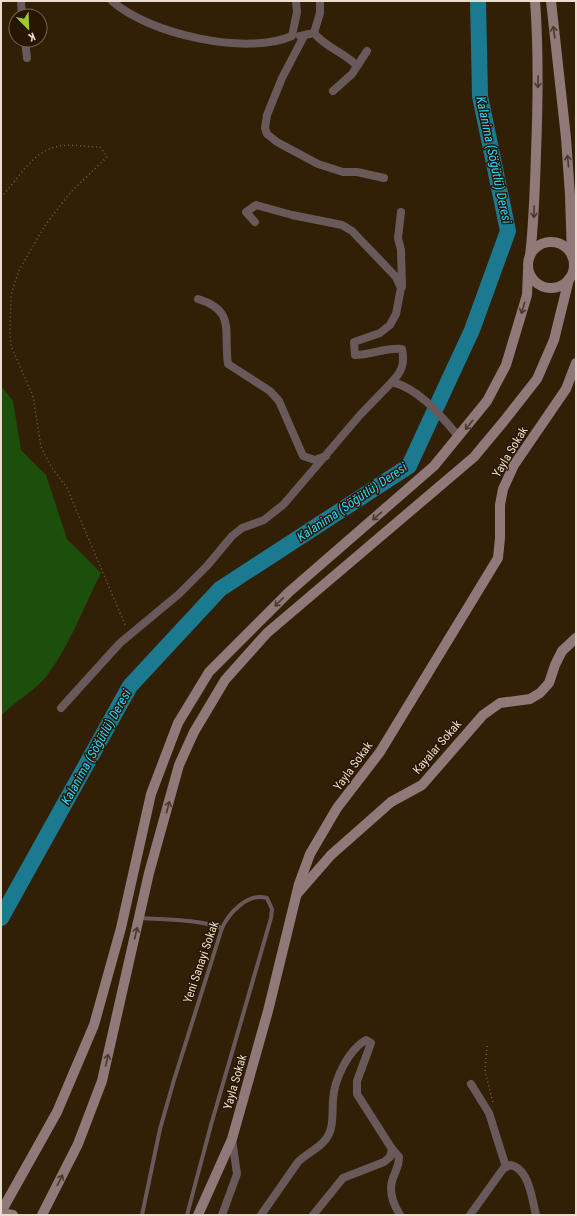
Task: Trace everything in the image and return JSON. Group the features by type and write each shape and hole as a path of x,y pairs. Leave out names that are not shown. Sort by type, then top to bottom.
{"main road":[{"path":"13,1215 1,1213 57,1112 94,1026 121,928 151,794 178,723 209,672 289,592 434,466 487,401 506,365 527,295 528,270 534,218 538,102 536,1"},
{"path":"42,1215 78,1144 102,1081 149,873 179,765 194,732 225,680 267,633 474,457 521,401 537,379 554,340 572,271 572,256 570,195 566,145 551,1"},
{"path":"530,256 539,245 554,242 568,250 572,256"},
{"path":"528,270 535,282 548,288 556,287 569,279"},
{"name":"Yayla Sokak","path":"232,1139 268,1011 296,896 310,854 337,808 380,752 498,558 500,538 500,505 503,489 514,465 566,389 576,363"},
{"name":"Kayalar Sokak","path":"296,896 331,855 391,802 422,785 483,715 500,703 530,698 540,693 549,683 554,665 562,651 576,638"},
{"path":"198,1215 232,1139"}],"street":[{"path":"112,1 129,14 154,25 190,36 215,41 253,44 279,42 292,36 304,36 314,33"},
{"path":"292,36 297,12 296,1"},
{"path":"314,33 320,13 320,1"},
{"path":"314,33 323,43 351,60 357,66"},
{"path":"304,36 282,78 267,115 265,128 267,134 277,142 318,164 343,172 357,172 384,178"},
{"path":"26,48 27,58"},
{"path":"333,91 352,74 367,51"},
{"path":"255,222 246,212 256,205 292,215 342,224 352,231 396,277 402,288"},
{"path":"61,708 129,634 179,594 207,566 232,536 242,528 264,520 284,504 360,415 401,373 405,360 402,349 390,347 367,355 354,355 354,342 380,333 390,325 396,314 402,288 401,250 398,238 401,212"},
{"path":"198,299 211,303 221,311 227,322 226,348 228,364 270,391 279,401 303,456 315,460 326,455"},
{"path":"392,382 405,386 428,404 459,437"},
{"path":"261,1215 298,1162 305,1154 323,1143 329,1134 332,1127 335,1084 351,1056 360,1044 366,1040 371,1044 357,1081 357,1094 392,1149 399,1157 399,1166 392,1180 391,1193 395,1207 400,1215"},
{"path":"471,1084 489,1113 506,1167"},
{"name":"Yayla Sokak","path":"222,1215 237,1174 232,1139"},
{"path":"313,1215 343,1178 384,1162 390,1157 392,1149"},
{"path":"470,1215 506,1167 510,1165 516,1166 524,1173 536,1215"}],"lane":[{"name":"Yeni Sanayi Sokak","path":"142,1215 160,1129 222,928 230,914 248,900 262,896 267,898 270,903 271,918 213,1117 187,1215"},
{"path":"140,918 189,921 209,924 222,928"}],"path":[{"path":"1,197 30,163 49,148 62,146 100,147 107,157 70,193 32,246 19,270 11,295 10,333 16,360 33,396 41,446 52,468 67,488 129,634"},
{"path":"487,1046 485,1071 486,1081 495,1107"}],"green space":[{"path":"1,386 13,401 21,450 46,475 67,539 101,573 69,641 54,666 40,683 1,716"}],"waterway":[{"name":"Kalanima (Söğütlü) Deresi","path":"1,918 130,686 220,589 409,466 472,330 508,231 480,96 478,1"}]}
